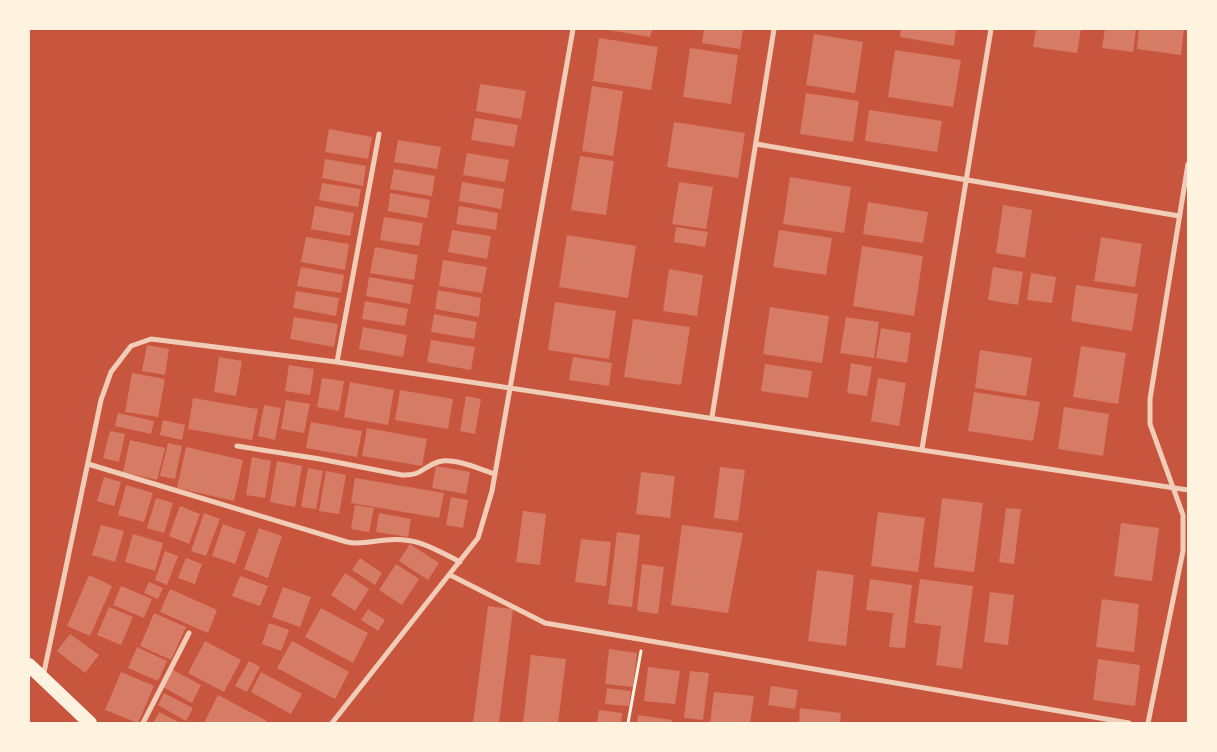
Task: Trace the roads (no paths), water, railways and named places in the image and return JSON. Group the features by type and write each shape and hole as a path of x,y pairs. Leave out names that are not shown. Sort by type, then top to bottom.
{"highway":[{"path":"29,665 90,723"}],"street":[{"path":"332,723 478,538 495,474 573,29"},
{"path":"712,417 774,29"},
{"path":"922,449 990,29"},
{"path":"338,362 380,134"},
{"path":"756,144 1179,216"},
{"path":"1148,723 1183,551 1183,515 1175,488 1150,424 1150,399 1179,216 1187,185 1188,164"},
{"path":"43,678 101,400 111,372 131,346 151,339 338,362 511,387 1188,490"},
{"path":"237,446 320,459 402,475 414,476 438,462 449,461 495,474"},
{"path":"88,464 347,542 359,544 389,539 418,541 460,562"},
{"path":"450,575 545,623 1129,723"},
{"path":"143,723 188,633"}]}
